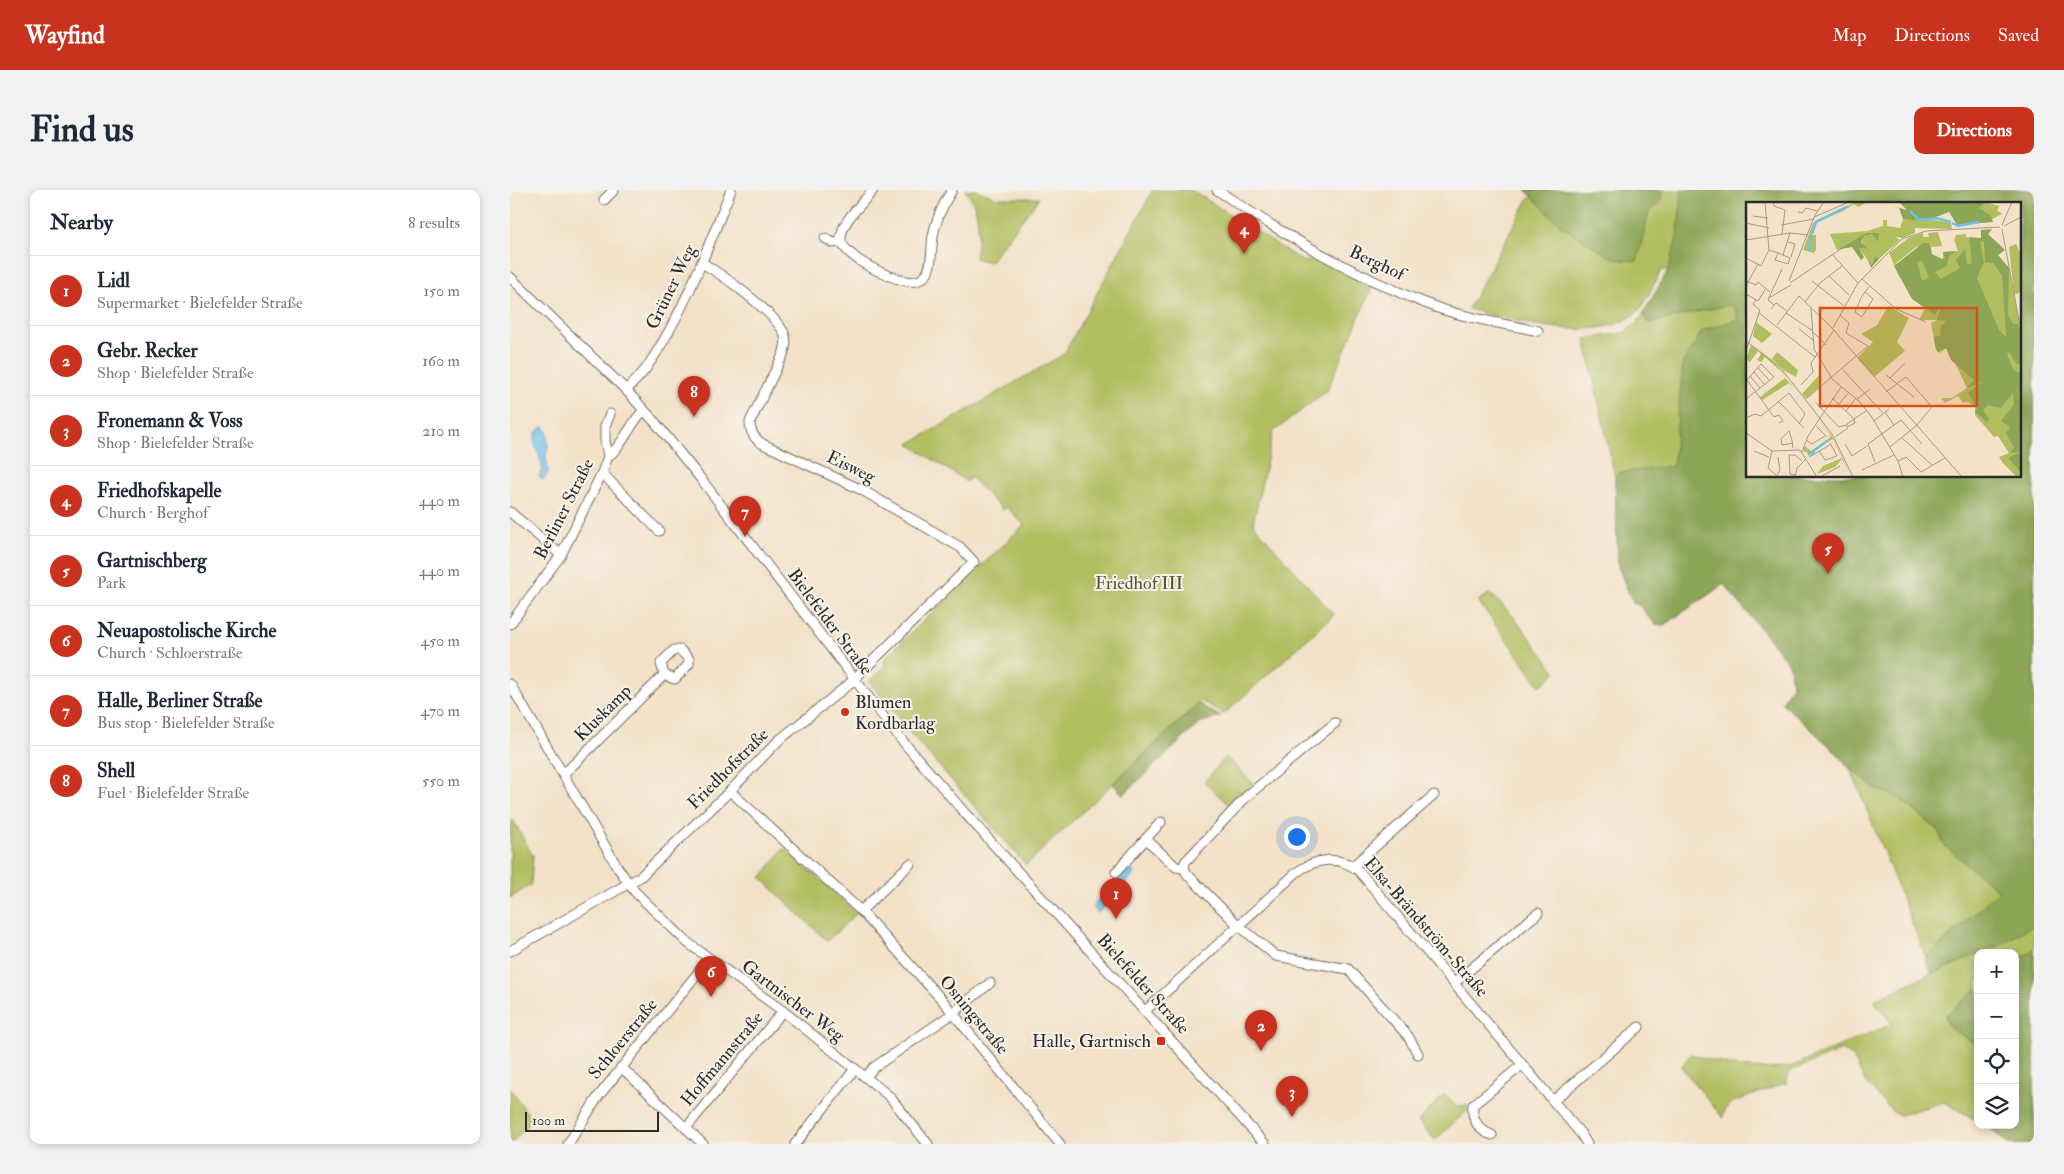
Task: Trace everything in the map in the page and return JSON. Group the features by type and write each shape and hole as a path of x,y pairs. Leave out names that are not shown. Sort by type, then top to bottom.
{"street":[{"path":"604,200 614,190"},
{"name":"Grüner Weg","path":"626,390 649,366 670,329 702,263 731,190"},
{"path":"873,190 845,224 842,230 841,242 848,251 875,270 905,280 919,281 928,273 937,222 941,209 952,190"},
{"name":"Berghof","path":"1217,190 1243,208 1326,256 1387,286 1440,308 1538,331"},
{"path":"825,238 833,243 841,242"},
{"name":"Eisweg","path":"702,263 716,270 772,317 785,335 786,345 783,355 750,422 750,428 754,437 763,444 862,490 960,547 974,562 853,679"},
{"name":"Bielefelder Straße","path":"510,277 626,390 644,410 701,479 899,737 963,811 1265,1144"},
{"name":"Berliner Straße","path":"608,456 615,451 630,426 644,410"},
{"name":"Berliner Straße","path":"510,624 561,555 602,473 608,456 604,433 610,414"},
{"path":"602,473 659,531"},
{"path":"510,512 561,555"},
{"name":"Kluskamp","path":"563,773 664,675"},
{"name":"Friedhofstraße","path":"510,951 640,877 730,791 778,741 853,679"},
{"name":"Gartnischer Weg","path":"510,684 628,884 682,937 709,959 783,1011 889,1096 928,1144"},
{"path":"1335,723 1247,796 1185,862 1184,868 1187,874 1238,925 1276,956 1348,969 1408,1036 1418,1054"},
{"name":"Osningstraße","path":"730,791 861,910 943,1001 1060,1144"},
{"path":"1353,866 1434,796"},
{"path":"1116,872 1161,822"},
{"path":"1146,839 1176,867 1184,868"},
{"name":"Elsa-Brändström-Straße","path":"1145,1011 1304,866 1325,860 1344,862 1359,871 1581,1134 1587,1144"},
{"path":"861,910 910,864"},
{"path":"1454,983 1538,913"},
{"name":"Schloerstraße","path":"568,1144 598,1097 709,959"},
{"path":"866,1077 873,1068 952,1014 990,983"},
{"name":"Hoffmannstraße","path":"686,1128 783,1011"},
{"path":"1553,1101 1639,1027"},
{"path":"1492,1135 1486,1133 1474,1121 1473,1105 1522,1065"},
{"path":"621,1067 704,1144"},
{"path":"795,1144 855,1069"}],"green space":[{"path":"965,190 976,190 997,198 1039,198 990,262 975,258 978,240 977,214"},
{"name":"Friedhof III","path":"1153,190 1192,190 1302,261 1310,261 1317,257 1373,285 1327,391 1273,432 1253,524 1334,615 1224,714 1201,701 1026,865 911,734 869,681 884,667 885,658 1024,525 1007,507 1003,510 970,477 967,482 909,444 1064,354"},
{"path":"1526,190 2034,190 2034,1144 2008,1144 1991,1129 2019,1129 2019,949 1974,949 1974,1119 1944,1102 1900,1115 1894,1113 1865,1082 1853,1057 1842,1050 1789,1072 1787,1083 1733,1102 1725,1109 1723,1118 1681,1067 1691,1054 1715,1062 1740,1067 1764,1069 1790,1067 1892,1024 1875,1002 1876,999 1932,973 1851,770 1836,752 1782,703 1792,686 1790,664 1724,584 1664,625 1655,624 1639,605 1633,603 1618,566 1615,477 1585,339 1623,333 1637,324 1668,271 1662,270 1636,313 1619,323 1599,328 1554,328 1468,309 1528,199 1533,198"},
{"path":"1526,190 1662,190 1661,202 1649,211 1637,261 1622,260 1608,256 1560,225"},
{"path":"1682,190 2034,190 2034,925 1996,947 1974,949 1974,956 1932,974 1925,959 1999,891 1944,845 1938,830 1899,798 1874,788 1851,769 1836,752 1782,703 1792,686 1790,665 1724,584 1664,625 1655,624 1639,605 1633,603 1618,566 1615,477 1618,473 1673,466 1683,363 1703,330 1736,320 1738,316 1735,307 1728,305 1649,323 1643,314 1668,271 1678,234"},
{"path":"1490,593 1513,616 1556,672 1540,686 1478,601"},
{"path":"1199,704 1221,717 1201,722 1123,795 1113,784"},
{"path":"1226,757 1253,783 1231,807 1204,782"},
{"path":"513,820 533,856 531,885 510,898 510,823"},
{"path":"784,848 857,913 827,941 761,878"},
{"path":"2034,949 2034,1144 2008,1144 1992,1129 2019,1129 2019,960"},
{"path":"1974,991 1974,1043 1950,1028 1945,1016"},
{"path":"510,1088 532,1120 511,1144 510,1144"},
{"path":"1445,1094 1455,1106 1467,1105 1468,1110 1435,1140 1418,1121"}],"water":[{"path":"544,427 547,430 548,445 546,456 548,471 542,480 539,477 542,464 534,441 538,431"},
{"path":"1128,867 1135,873 1098,913 1092,906"}],"place":[{"name":"Friedhofskapelle","path":"1244,254"},
{"name":"Shell","path":"694,417"},
{"name":"Halle, Berliner Straße","path":"745,537"},
{"name":"Gartnischberg","path":"1828,574"},
{"name":"Blumen Kordbarlag","path":"845,712"},
{"name":"Lidl","path":"1116,919"},
{"name":"Neuapostolische Kirche","path":"711,997"},
{"name":"Halle, Gartnisch","path":"1161,1041"},
{"name":"Gebr. Recker","path":"1261,1051"},
{"name":"Fronemann & Voss","path":"1292,1117"}]}
